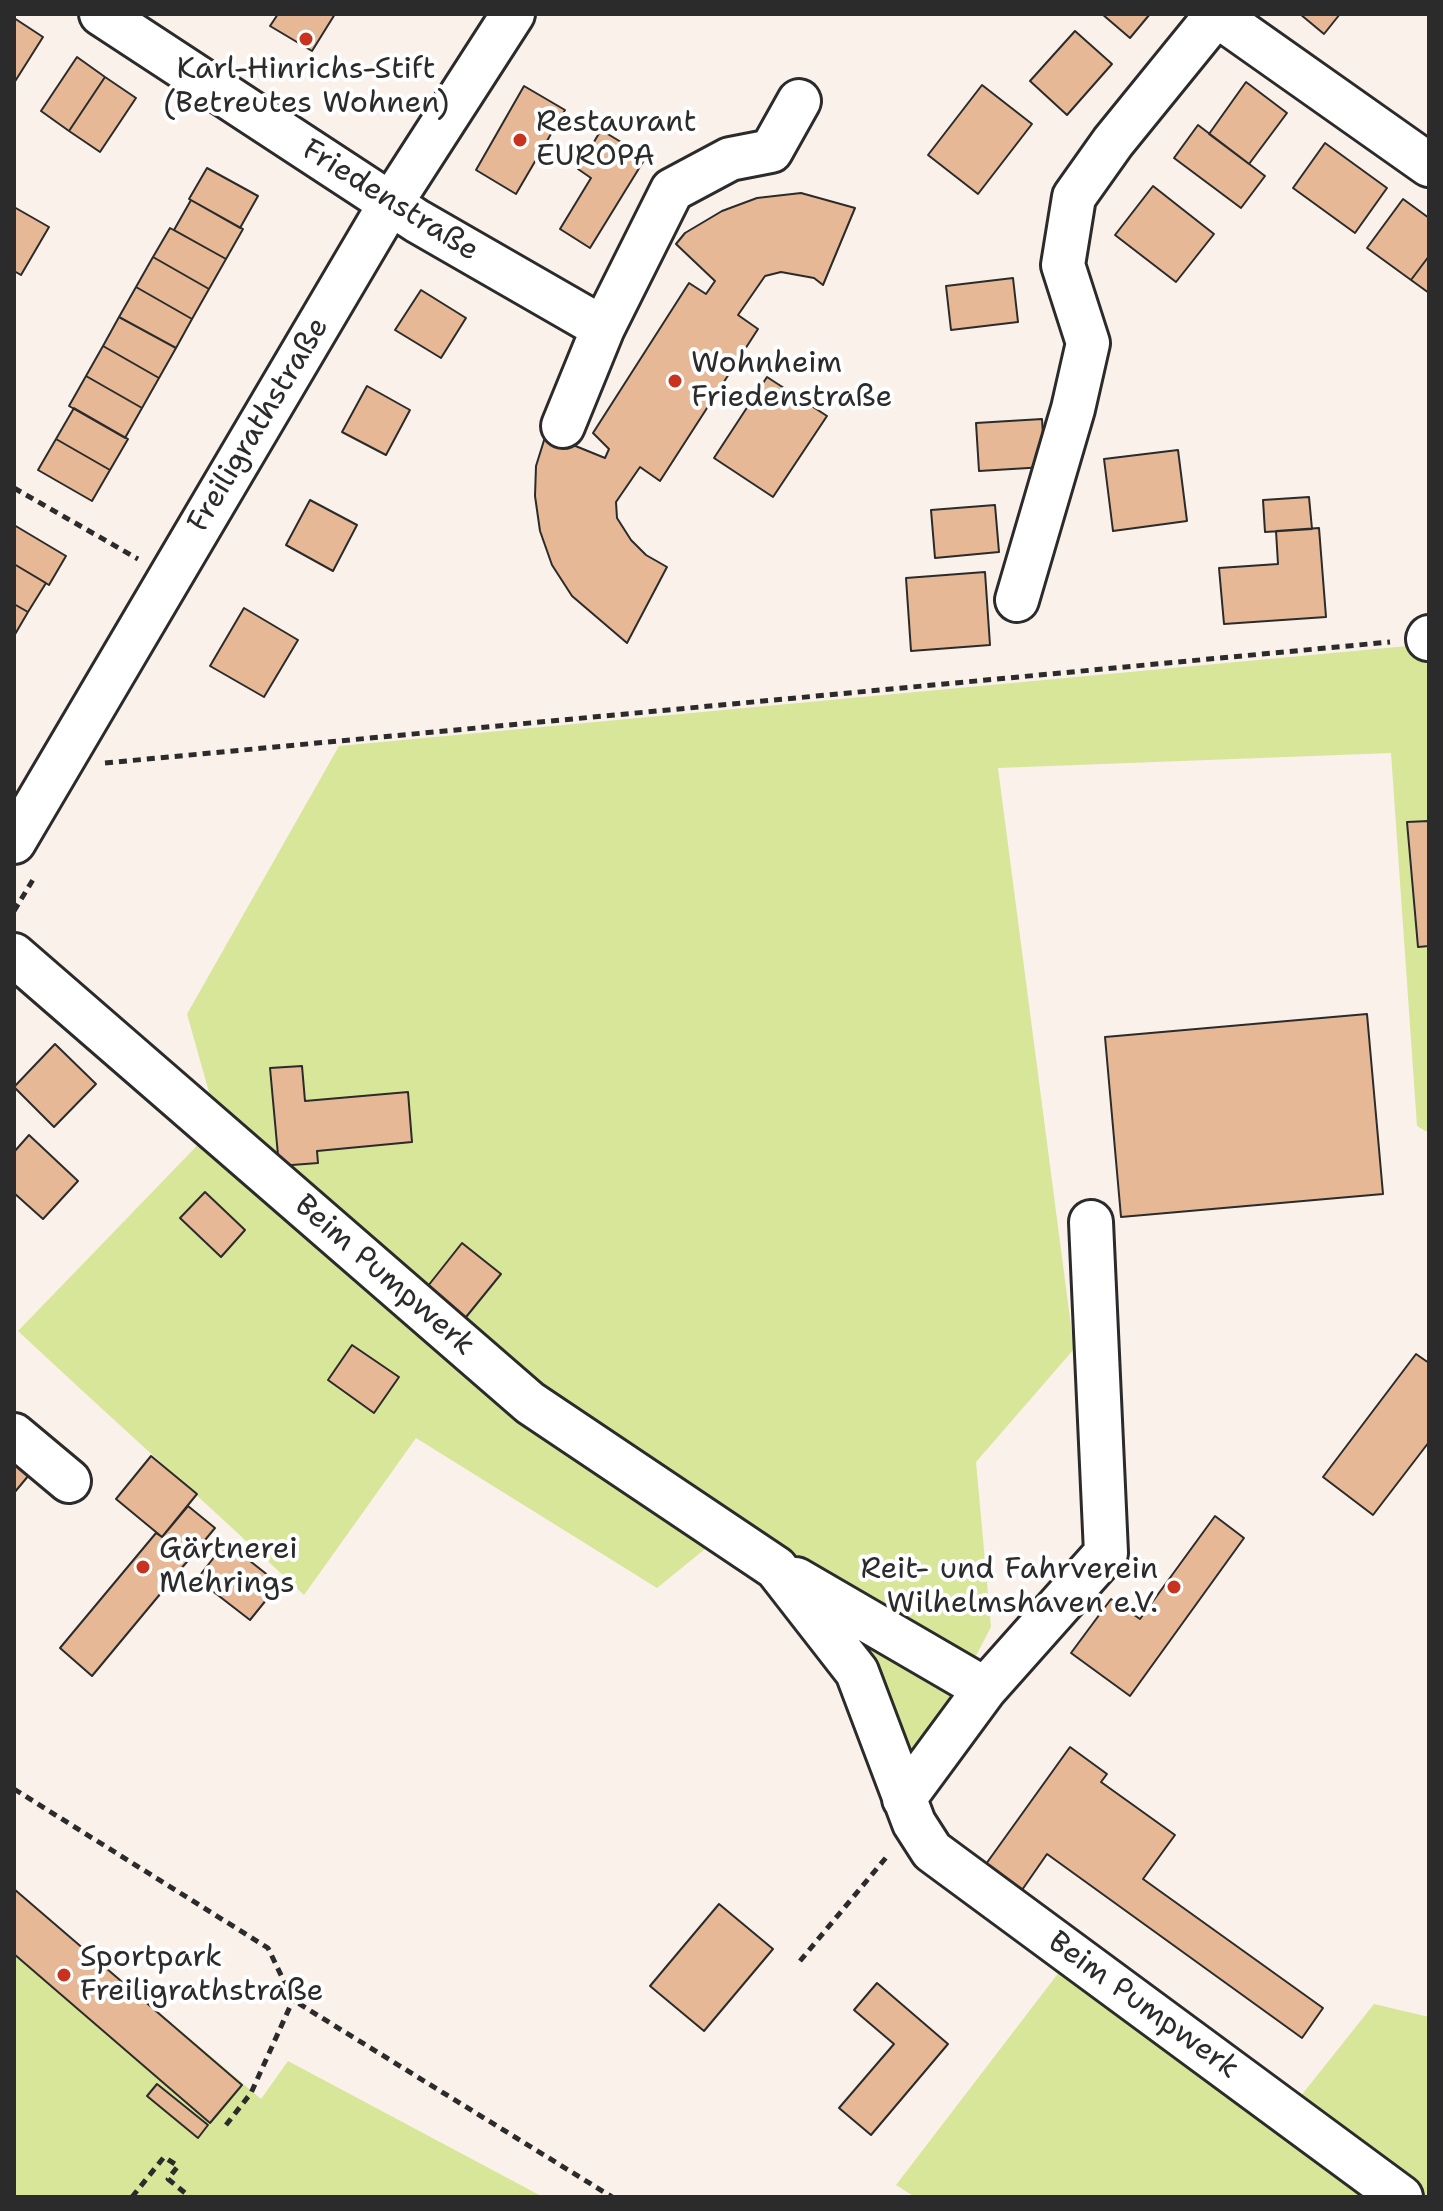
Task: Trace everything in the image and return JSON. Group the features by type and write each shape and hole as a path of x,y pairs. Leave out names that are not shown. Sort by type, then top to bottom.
{"street":[{"name":"Friedenstraße","path":"101,14 417,221 603,328"},
{"name":"Freiligrathstraße","path":"14,842 391,204 513,14"},
{"path":"1017,600 1073,409 1088,343 1063,265 1074,197 1113,142 1216,14 1429,165"},
{"path":"563,426 603,328 672,190 730,159 771,151 799,101"},
{"name":"Beim Pumpwerk","path":"14,955 530,1403 776,1568 985,1689"},
{"path":"909,1811 985,1689 1106,1553 1091,1222"},
{"path":"14,1435 69,1481"},
{"name":"Beim Pumpwerk","path":"776,1568 857,1672 909,1811 932,1851 1401,2197"}],"path":[{"path":"14,488 170,576"},
{"path":"61,761 116,762 1429,638"},
{"path":"14,1789 268,1948 293,2000 612,2197"},
{"path":"800,1961 909,1811"},
{"path":"226,2125 251,2093 293,2000"},
{"path":"132,2197 164,2157 178,2166 168,2179 190,2197"}],"green space":[{"path":"1429,644 1429,1133 1417,1126 1391,753 998,768 1074,1349 976,1462 991,1627 912,1778 852,1629 710,1545 657,1588 416,1438 304,1595 18,1331 218,1124 187,1014 339,746"},
{"name":"Sportpark Freiligrathstraße","path":"14,1889 261,2099 288,2061 543,2197 14,2197"},
{"path":"1063,1967 1376,2197 915,2197 896,2185"},
{"path":"1374,2004 1429,2017 1429,2197 1425,2197 1300,2097"}],"building":[{"name":"Karl-Hinrichs-Stift (Betreutes Wohnen)","path":"278,14 335,14 312,51 270,26"},
{"path":"1102,14 1150,14 1130,38"},
{"path":"1300,14 1340,14 1324,34"},
{"path":"14,18 43,37 14,83"},
{"path":"1075,31 1112,64 1067,115 1030,81"},
{"path":"77,57 105,77 69,131 41,111"},
{"path":"105,77 136,98 100,152 69,131"},
{"path":"1246,82 1287,113 1249,164 1209,134"},
{"path":"982,85 1032,124 978,194 928,155"},
{"name":"Restaurant EUROPA","path":"524,86 565,110 516,194 476,170"},
{"path":"1198,125 1265,176 1241,208 1174,158"},
{"path":"601,130 646,157 590,248 560,229 591,178 578,169"},
{"path":"1325,143 1387,188 1355,233 1293,188"},
{"path":"207,168 258,196 240,228 189,199"},
{"path":"1153,186 1214,234 1176,282 1115,235"},
{"name":"Wohnheim Friedenstraße","path":"801,193 855,208 823,285 814,278 781,272 765,276 738,315 758,329 660,481 640,467 616,502 617,518 631,540 646,555 667,567 627,643 572,596 552,565 540,531 535,496 536,466 546,434 605,458 609,449 593,433 689,283 706,294 715,281 676,244 685,233 722,211 757,198"},
{"path":"1403,199 1429,218 1429,256 1411,280 1367,248"},
{"path":"191,200 243,229 226,259 174,230"},
{"path":"14,207 49,227 21,275 14,271"},
{"path":"170,228 226,259 209,289 153,257"},
{"path":"1429,256 1429,293 1411,280"},
{"path":"153,257 209,289 192,319 136,287"},
{"path":"1013,278 1018,322 951,330 946,286"},
{"path":"136,287 192,319 176,348 119,317"},
{"path":"421,290 466,318 441,358 395,330"},
{"path":"119,317 176,348 159,378 103,346"},
{"path":"103,346 159,378 142,408 86,376"},
{"path":"86,376 142,408 125,438 69,406"},
{"path":"767,377 827,416 773,497 714,458"},
{"path":"367,386 410,410 386,455 342,432"},
{"path":"74,408 128,439 110,470 56,439"},
{"path":"1042,419 1045,467 979,471 976,423"},
{"path":"56,439 110,470 92,501 38,470"},
{"path":"1178,450 1187,521 1113,531 1104,459"},
{"path":"1309,497 1312,529 1265,532 1263,500"},
{"path":"310,500 357,525 333,571 286,545"},
{"path":"995,505 999,552 935,558 931,510"},
{"path":"14,525 66,556 49,585 14,564"},
{"path":"1319,528 1326,617 1224,624 1219,568 1278,564 1276,531"},
{"path":"14,564 46,583 28,612 14,604"},
{"path":"985,572 990,645 911,651 906,578"},
{"path":"14,604 28,612 14,636"},
{"path":"244,608 298,640 264,697 210,666"},
{"path":"1429,821 1429,946 1418,947 1407,822"},
{"path":"1367,1014 1383,1194 1121,1217 1105,1037"},
{"path":"55,1044 96,1084 54,1127 14,1087"},
{"path":"302,1066 305,1101 408,1092 412,1142 317,1151 318,1163 279,1166 270,1068"},
{"path":"29,1135 78,1181 43,1219 14,1193 14,1152"},
{"path":"205,1192 245,1230 221,1257 180,1218"},
{"path":"462,1243 501,1274 462,1322 424,1291"},
{"path":"352,1345 399,1377 374,1413 328,1380"},
{"path":"1416,1354 1429,1363 1429,1442 1373,1515 1323,1477"},
{"path":"151,1456 197,1494 162,1537 116,1499"},
{"path":"14,1462 29,1475 14,1493"},
{"path":"188,1506 215,1528 92,1676 60,1648 156,1533 162,1537"},
{"path":"1215,1516 1244,1538 1130,1696 1071,1653 1111,1599 1140,1619"},
{"path":"226,1542 279,1584 250,1620 197,1579"},
{"path":"1070,1747 1107,1774 1101,1782 1175,1835 1143,1879 1323,2008 1302,2038 1047,1854 1022,1890 986,1864"},
{"path":"14,1889 242,2085 210,2123 14,1954"},
{"path":"719,1904 773,1949 704,2031 650,1986"},
{"path":"877,1983 948,2044 871,2135 839,2108 894,2044 854,2010"},
{"path":"157,2084 208,2125 198,2138 147,2096"}],"place":[{"name":"Karl-Hinrichs-Stift (Betreutes Wohnen)","path":"306,39"},
{"name":"Restaurant EUROPA","path":"520,140"},
{"name":"Wohnheim Friedenstraße","path":"675,381"},
{"name":"Gärtnerei Mehrings","path":"143,1567"},
{"name":"Reit- und Fahrverein Wilhelmshaven e.V.","path":"1174,1587"},
{"name":"Sportpark Freiligrathstraße","path":"64,1975"}]}
